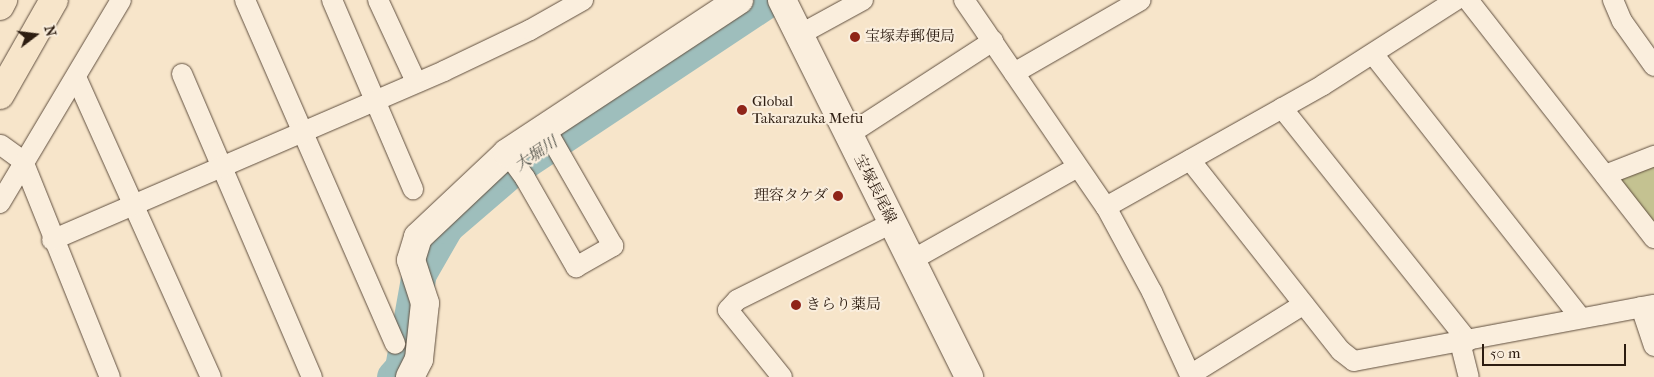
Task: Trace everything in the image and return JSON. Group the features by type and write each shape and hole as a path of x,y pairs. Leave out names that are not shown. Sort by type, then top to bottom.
{"highway":[{"path":"0,6 3,0"},
{"path":"0,95 54,0"}],"street":[{"path":"0,203 23,161 76,77 121,0"},
{"path":"245,0 300,131 394,344"},
{"path":"332,0 376,99 412,189"},
{"path":"378,0 416,82"},
{"path":"52,240 132,204 152,198 221,165 416,82 530,30 583,0"},
{"path":"410,377 418,359 425,303 411,260 418,237 513,162 739,0"},
{"name":"宝塚長尾線","path":"782,0 969,377"},
{"path":"799,35 863,0"},
{"path":"964,0 1106,207 1152,292 1191,376 1304,304"},
{"path":"1014,73 1140,0"},
{"path":"1106,207 1282,108 1373,54 1456,0"},
{"path":"1468,0 1654,238"},
{"path":"1613,0 1650,54"},
{"path":"848,135 993,41"},
{"path":"1373,54 1580,317"},
{"path":"182,74 312,377"},
{"path":"76,77 211,377"},
{"path":"1282,108 1464,342 1469,377"},
{"path":"513,162 576,268 613,246 550,136"},
{"path":"1,145 23,161 52,240 110,377"},
{"path":"1605,175 1654,156"},
{"path":"1190,160 1341,352 1354,361 1464,342 1580,317 1648,306 1654,346"},
{"path":"912,260 949,236 1078,167"},
{"path":"782,377 728,310 737,300 892,223"}],"shaded area":[{"path":"1654,166 1654,225 1619,179"}],"waterway":[{"name":"大堀川","path":"394,377 402,368 419,273 446,226 510,171 767,0"}],"place":[{"name":"宝塚寿郵便局","path":"855,37"},
{"name":"Global Takarazuka Mefu","path":"742,110"},
{"name":"理容タケダ","path":"838,196"},
{"name":"きらり薬局","path":"796,305"}]}
